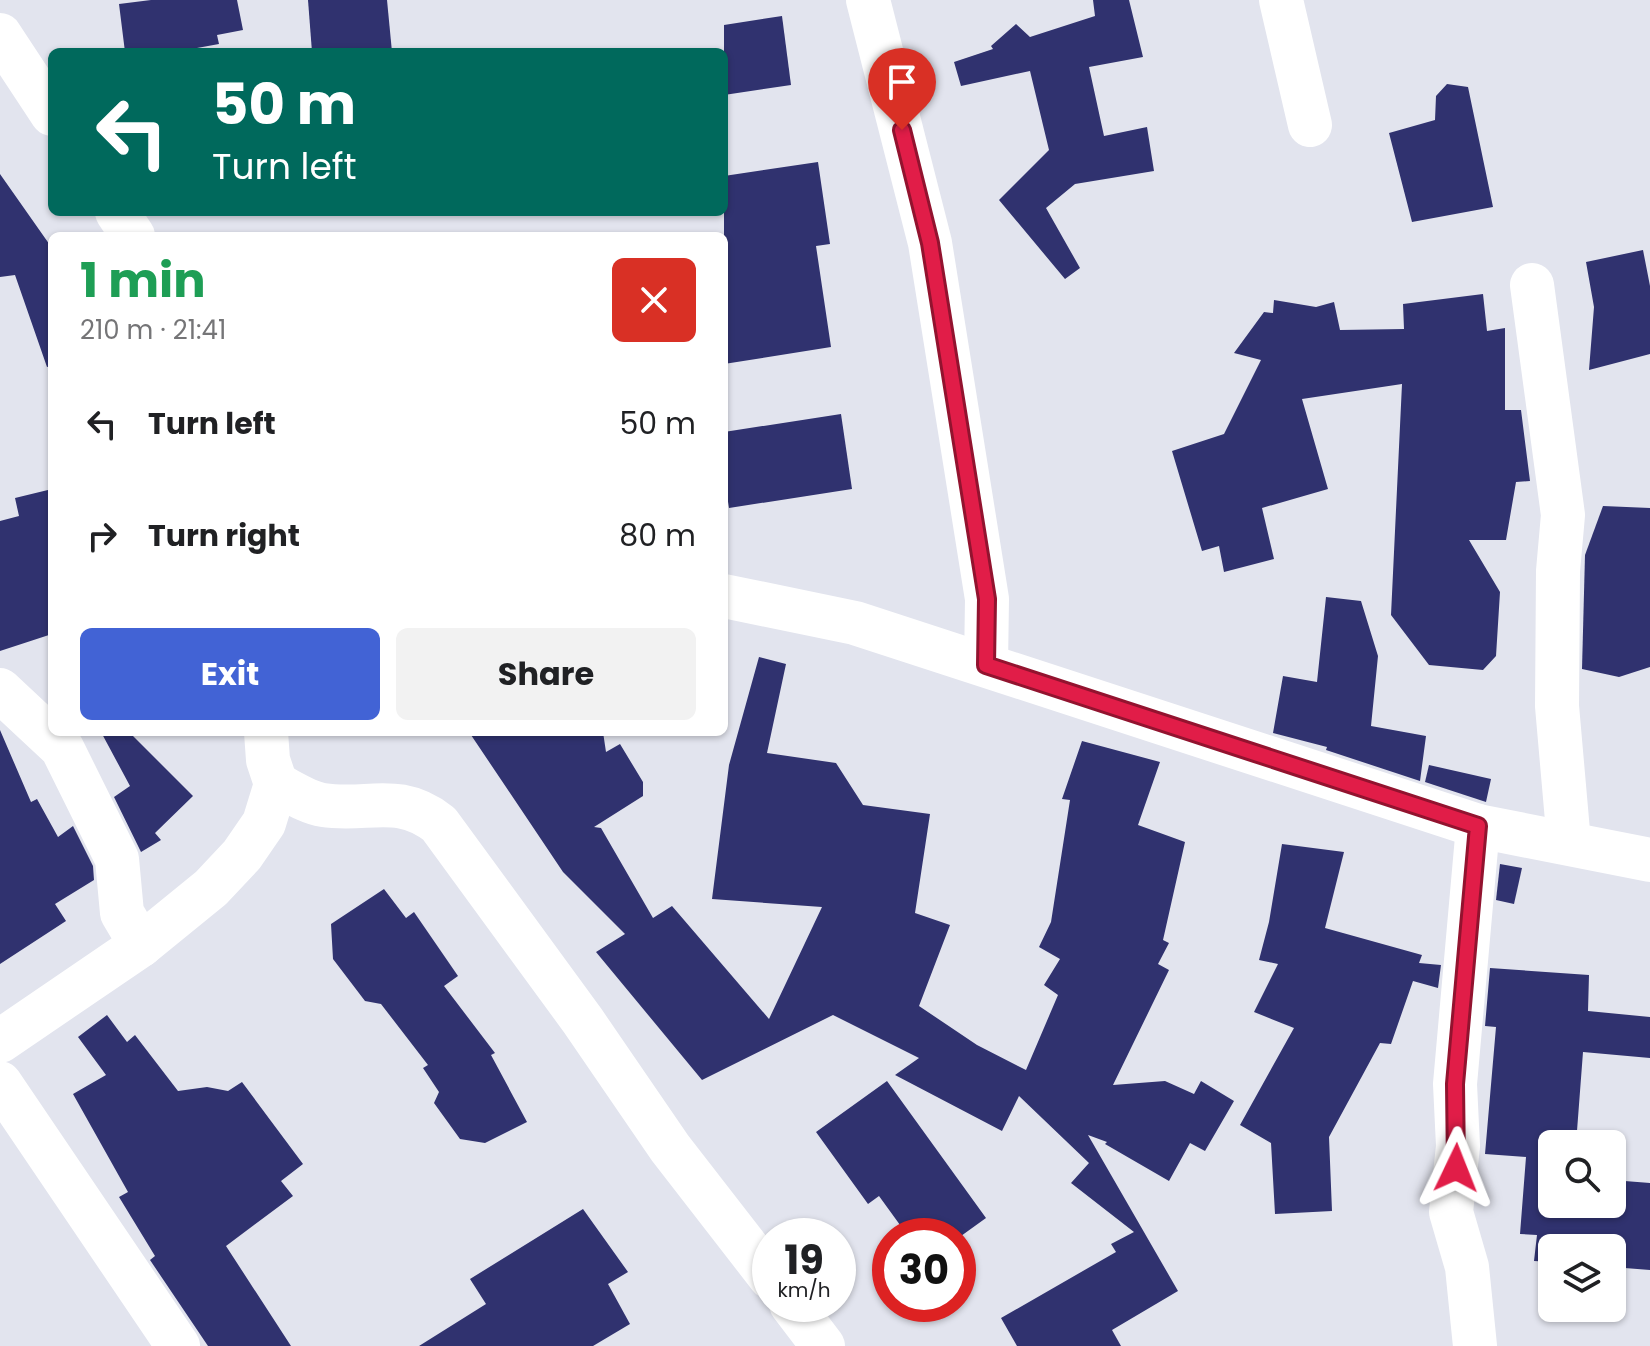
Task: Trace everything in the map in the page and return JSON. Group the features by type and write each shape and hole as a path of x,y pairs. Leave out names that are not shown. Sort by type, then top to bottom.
{"street":[{"path":"868,0 930,243 987,599 986,665"},
{"path":"1281,0 1310,125"},
{"path":"0,35 48,108"},
{"path":"1532,285 1563,515 1558,571 1557,706 1569,843"},
{"path":"728,597 855,623 1478,826 1650,860"},
{"path":"0,690 48,735"},
{"path":"49,736 62,748 117,859 122,913 141,945"},
{"path":"0,1041 141,945 211,888 242,855 264,823 276,784 268,760 266,736"},
{"path":"276,784 322,805 392,804 420,810 439,824 583,1021 670,1148 752,1254"},
{"path":"1475,1346 1467,1267 1451,1212 1458,1146 1455,1084 1478,826"},
{"path":"0,1083 178,1346"},
{"path":"805,1322 823,1346"}],"building":[{"path":"151,0 237,0 243,30 217,35 219,44 197,48 124,48 119,4"},
{"path":"308,0 387,0 392,48 312,48"},
{"path":"1093,0 1129,0 1143,57 1089,67 1104,136 1147,127 1154,171 1075,184 1046,208 1080,268 1065,279 999,200 1049,150 1030,71 961,86 954,62 993,49 991,46 1016,24 1030,37 1095,16"},
{"path":"782,16 791,85 728,94 728,48 724,48 724,25"},
{"path":"1447,84 1468,87 1493,207 1412,222 1389,133 1435,120 1436,96"},
{"path":"818,162 830,244 816,246 831,347 728,363 728,232 724,232 724,216 728,216 728,175"},
{"path":"0,174 48,242 48,367 15,275 0,277"},
{"path":"1643,250 1650,286 1650,354 1589,370 1594,307 1586,262"},
{"path":"1483,294 1487,331 1505,328 1505,410 1521,410 1530,481 1516,482 1506,540 1469,540 1500,592 1496,656 1483,670 1429,665 1391,615 1402,384 1302,399 1328,489 1262,508 1274,559 1224,572 1219,546 1202,551 1172,451 1224,434 1261,360 1234,353 1264,312 1273,313 1274,300 1316,307 1334,302 1340,330 1404,329 1403,304"},
{"path":"841,414 852,489 729,508 728,431"},
{"path":"48,490 48,635 0,651 0,521 19,516 15,498"},
{"path":"1603,506 1650,508 1650,667 1619,677 1582,669 1585,555"},
{"path":"1326,597 1361,601 1378,656 1371,726 1426,736 1420,781 1326,750 1327,747 1273,733 1283,676 1317,682"},
{"path":"759,657 786,664 767,753 836,763 863,805 930,814 915,913 950,925 919,1006 977,1045 1026,1070 1058,995 1044,985 1060,959 1039,947 1051,922 1070,800 1062,799 1082,741 1160,762 1138,825 1185,842 1163,940 1169,943 1158,964 1169,970 1113,1085 1165,1081 1194,1094 1201,1081 1234,1101 1205,1151 1190,1143 1169,1181 1105,1144 1107,1142 1088,1135 1178,1291 1112,1330 1121,1346 1017,1346 1001,1318 1116,1252 1111,1244 1134,1232 1071,1183 1089,1163 1019,1096 1002,1131 895,1075 919,1058 833,1015 702,1080 596,952 625,934 563,872 472,736 604,736 606,752 620,744 643,782 643,796 594,827 601,828 653,918 672,906 769,1019 822,907 712,899 729,765"},
{"path":"0,730 31,802 37,799 58,837 73,826 93,866 94,880 55,904 66,921 0,964"},
{"path":"103,736 133,736 193,796 155,833 161,840 141,852 114,797 130,786"},
{"path":"1429,765 1491,779 1486,802 1425,782"},
{"path":"1282,844 1344,852 1325,928 1422,955 1419,963 1441,965 1438,988 1413,981 1391,1044 1380,1043 1329,1137 1332,1211 1275,1214 1271,1143 1240,1125 1294,1028 1254,1012 1278,964 1259,960 1269,922"},
{"path":"1500,864 1522,868 1514,904 1496,900"},
{"path":"384,889 406,918 414,912 458,976 444,986 495,1053 491,1055 527,1122 485,1143 460,1139 434,1103 439,1092 423,1068 428,1065 381,1004 365,1001 333,959 331,924"},
{"path":"1490,968 1589,975 1588,1011 1650,1017 1650,1058 1583,1052 1577,1130 1538,1130 1538,1218 1626,1218 1626,1181 1650,1183 1650,1270 1626,1268 1626,1234 1538,1234 1538,1261 1534,1261 1537,1235 1520,1234 1526,1157 1485,1154 1496,1027 1485,1026"},
{"path":"107,1015 127,1042 135,1035 178,1091 207,1087 228,1091 242,1082 303,1164 281,1181 293,1196 226,1246 291,1346 208,1346 150,1260 155,1256 119,1197 128,1192 73,1094 106,1075 78,1037"},
{"path":"887,1081 986,1218 976,1225 976,1218 895,1218 879,1196 868,1204 816,1132"},
{"path":"583,1209 628,1272 608,1284 630,1324 593,1346 419,1346 486,1304 470,1279"}],"route":[{"path":"902,130 930,243 987,599 986,665 1478,826 1472,865 1455,1084 1456,1168"}]}
